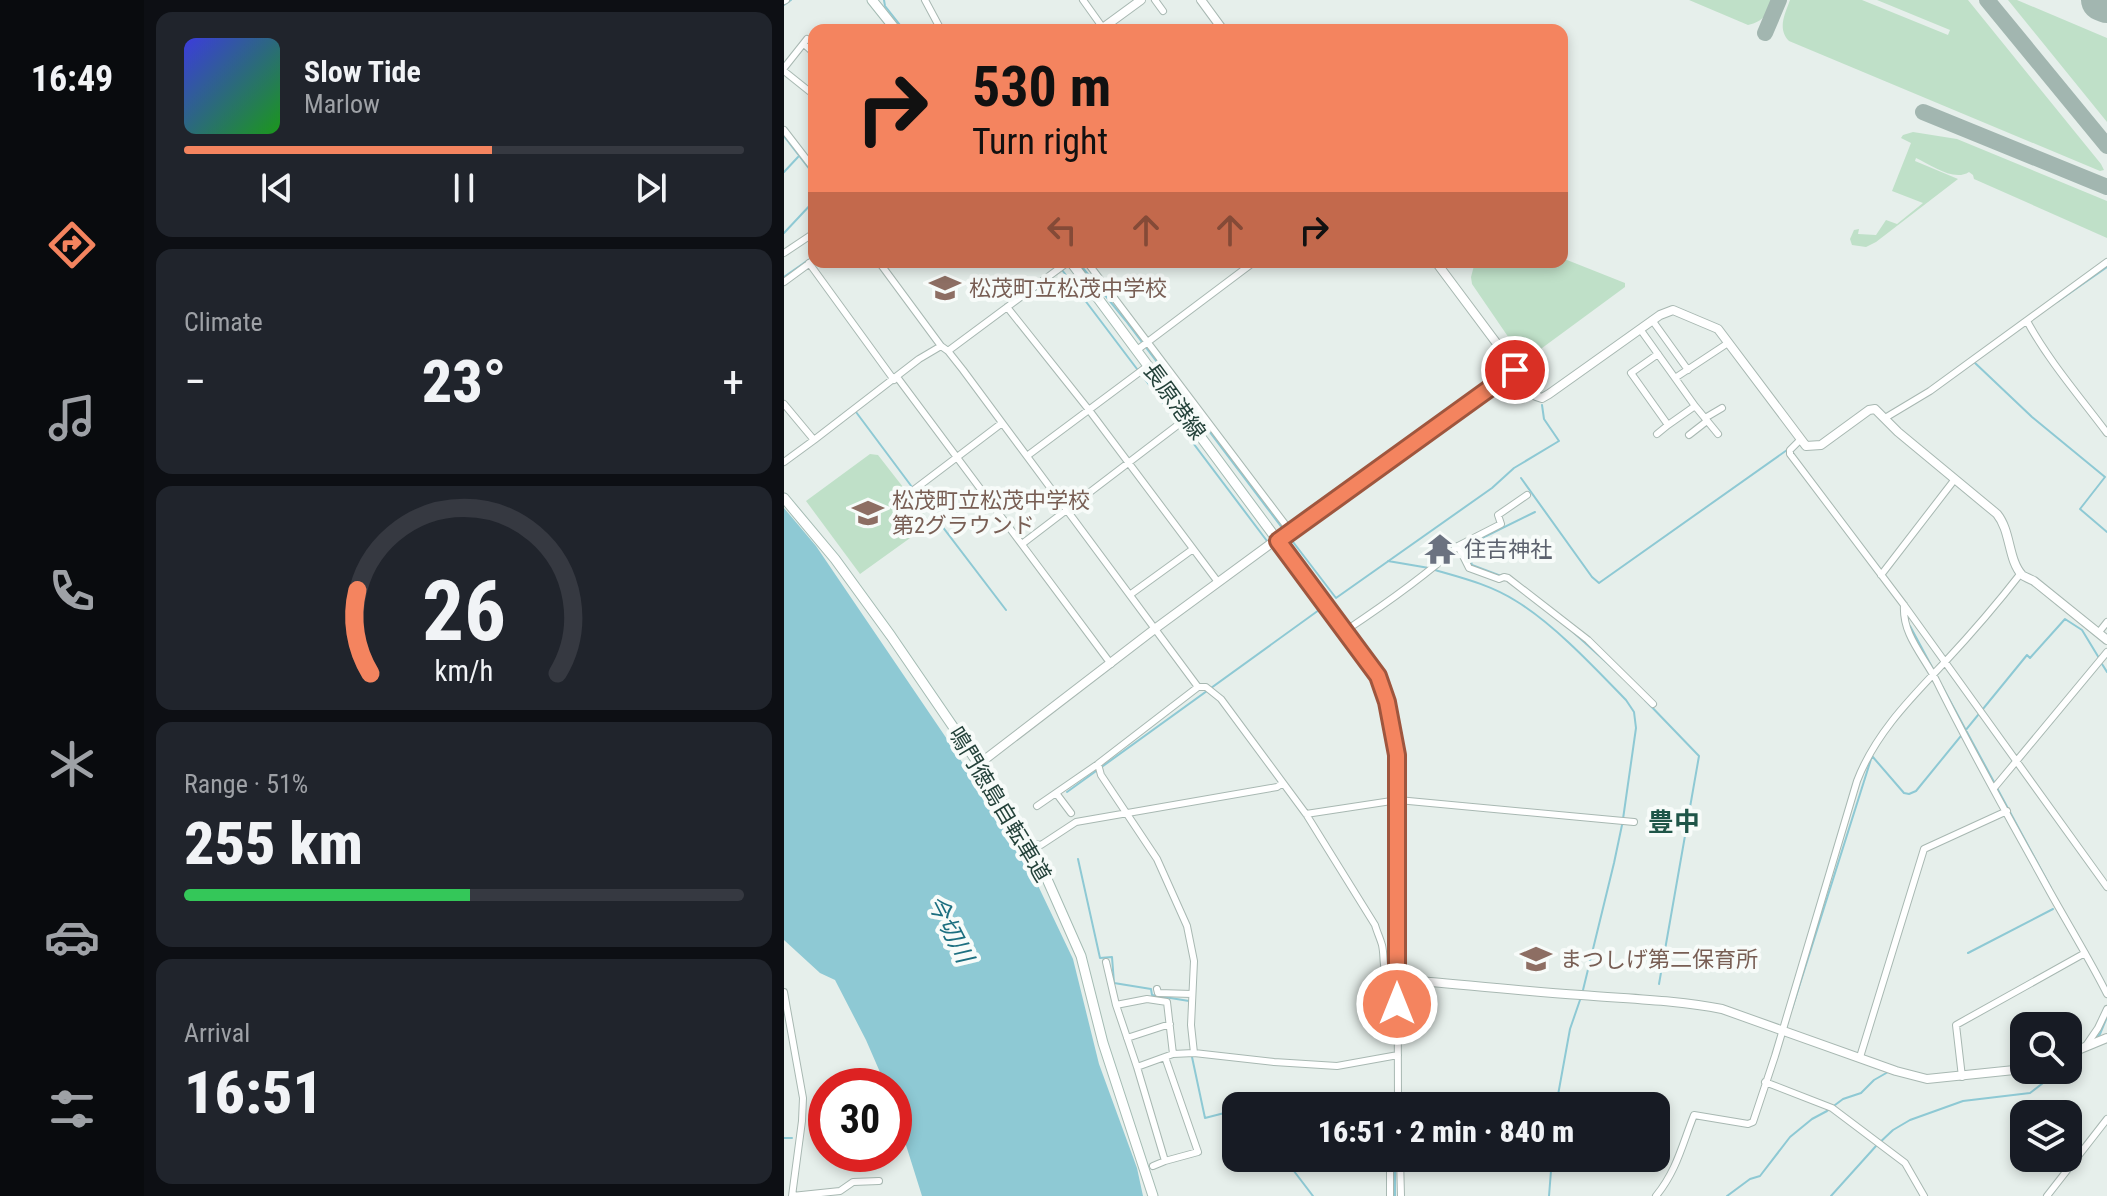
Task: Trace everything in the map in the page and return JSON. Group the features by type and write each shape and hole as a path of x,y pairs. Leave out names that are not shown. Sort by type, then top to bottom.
{"main road":[{"path":"872,0 891,24"},
{"name":"長原港線","path":"1074,268 1277,540"},
{"name":"鳴門徳島自転車道","path":"784,498 835,559 891,636 979,764 1039,861 1081,956 1103,1043 1153,1196"}],"street":[{"path":"925,0 938,24"},
{"path":"1083,0 1102,24"},
{"path":"1110,24 1141,0"},
{"path":"1155,0 1163,11"},
{"path":"1201,0 1219,24"},
{"path":"808,46 805,42 784,70 808,90"},
{"path":"784,130 808,161"},
{"path":"784,253 808,237"},
{"path":"1885,418 1930,391 2107,262"},
{"path":"784,282 808,265"},
{"path":"816,268 895,378 958,457 1111,664"},
{"path":"883,268 1198,687"},
{"path":"948,351 1007,307 1067,268"},
{"path":"1092,268 1291,532"},
{"path":"1137,350 1246,268"},
{"path":"1440,268 1531,392 1542,398 1652,320 1673,310 1718,329 1806,446 1821,445 1869,410 1875,409 2004,521 2021,573 2107,640"},
{"path":"1007,307 1218,582"},
{"path":"1652,320 1688,370"},
{"path":"2027,321 2041,348 2107,433"},
{"path":"1640,329 1718,434"},
{"path":"1675,378 1728,343"},
{"path":"784,462 919,359 941,346"},
{"path":"1658,354 1631,373 1668,425"},
{"path":"1027,456 1149,365"},
{"path":"979,764 1218,582 1515,371"},
{"path":"784,404 814,440"},
{"path":"1657,434 1695,406"},
{"path":"1689,435 1722,408"},
{"path":"1022,544 1187,418"},
{"path":"915,489 1002,423"},
{"path":"1800,440 1790,454 1904,605 2107,887"},
{"path":"1881,575 1955,479"},
{"path":"1345,631 1428,572 1458,546 1501,524 1498,515 1527,495"},
{"path":"1277,540 1378,676 1387,702 1397,755 1398,1092"},
{"path":"1458,546 1469,568 1499,579 1508,578 1588,640 1653,704"},
{"path":"1131,594 1193,549"},
{"path":"1656,1196 1666,1184 1682,1151 1694,1115 1748,1124 1753,1122 1865,760 1877,740 2021,573"},
{"path":"1904,605 1906,628 2107,994"},
{"path":"2099,632 2107,622"},
{"path":"1994,788 2107,652"},
{"path":"1037,806 1098,764 1198,687 1206,687 1221,699 1306,814 1375,925 1382,945 1384,970 1390,978 1674,1001 1722,1009 1896,1071 1927,1079 2010,1071"},
{"path":"1098,764 1101,775 1157,859 1187,926 1194,961 1191,1025 1194,1053"},
{"path":"1081,776 1089,784"},
{"path":"1028,843 1041,845 1076,822 1277,787 1283,783"},
{"path":"1056,793 1071,813"},
{"path":"1306,814 1398,800 1634,822"},
{"path":"1860,1057 1924,849 2007,811"},
{"path":"1962,1077 1956,1025 2085,953"},
{"path":"1106,962 1116,1005 1165,1161"},
{"path":"1157,989 1158,993 1192,994"},
{"path":"784,992 803,1098 792,1196 840,1194 853,1182 879,1181"},
{"path":"1116,1005 1147,999 1167,1002 1169,1055 1202,1151 1153,1166"},
{"path":"2085,1047 2107,1009"},
{"path":"1127,1038 1170,1024"},
{"path":"2082,1048 2107,1038"},
{"path":"1137,1067 1169,1055 1194,1053 1337,1066 1398,1055"},
{"path":"1765,1082 1829,1106 1905,1163 1924,1196"},
{"path":"2047,1196 2106,1124"},
{"path":"1390,1172 1390,1196"},
{"path":"1400,1172 1401,1196"}],"green space":[{"path":"1689,0 1771,0 1764,17 1748,25"},
{"path":"1790,0 1862,0 1948,35 1950,30 1877,0 1968,0 2104,170 2100,171 1789,41 1783,26"},
{"path":"2008,0 2017,0 2107,38 2107,122"},
{"path":"1913,132 1957,139 2107,201 2107,238 1974,179 1969,172 1950,174 1916,158 1915,161 1958,179 1876,242 1866,247 1852,245 1850,239 1854,230 1859,229 1858,234 1876,235 1886,220 1897,224 1923,203 1892,191 1911,143 1901,138"},
{"path":"1568,260 1625,283 1625,287 1538,351 1511,341 1472,284 1473,268 1568,268"},
{"name":"松茂町立松茂中学校 第2グラウンド","path":"870,454 878,455 931,523 860,574 806,501"}],"water":[{"name":"今切川","path":"784,508 816,546 1001,823 1011,829 1073,959 1099,1064 1137,1168 1143,1196 922,1196 912,1164 912,1068 878,1068 835,980 820,973 784,940"}],"waterway":[{"path":"784,5 791,0"},
{"path":"884,0 899,24"},
{"path":"784,136 808,167"},
{"path":"784,172 798,157"},
{"path":"784,233 808,207"},
{"path":"784,277 808,260"},
{"path":"2057,302 2107,267"},
{"path":"1061,268 1137,369"},
{"path":"1083,268 1286,533"},
{"path":"1974,362 2032,417 2105,477 2080,509 2107,532"},
{"path":"1141,374 1267,541"},
{"path":"1290,538 1336,598 1492,488 1514,468 1559,441 1544,419 1542,405"},
{"path":"856,412 912,487"},
{"path":"1521,478 1599,583 1787,450"},
{"path":"916,492 1006,610"},
{"path":"1501,576 1472,565 1466,546 1535,512"},
{"path":"1067,792 1319,610 1271,546"},
{"path":"1388,561 1429,568"},
{"path":"1435,570 1487,586 1530,611 1574,647 1626,700 1634,712 1636,728 1623,819"},
{"path":"1792,1009 1872,756 1904,793 1916,791 2027,655 2030,658 2065,619 2082,630 2099,658"},
{"path":"1910,626 1933,669"},
{"path":"1572,631 1615,670"},
{"path":"2102,664 2107,672"},
{"path":"1942,686 1994,782"},
{"path":"1645,700 1699,756 1659,984"},
{"path":"1997,788 2051,888"},
{"path":"1583,990 1622,825"},
{"path":"1078,859 1100,958 1112,957 1114,983 1151,989 1152,995 1189,1003"},
{"path":"1968,953 2053,909"},
{"path":"1559,1092 1570,1029 1580,1000"},
{"path":"2094,1040 2107,1017"},
{"path":"1192,1057 1205,1118 1222,1114"},
{"path":"1727,1196 1750,1179 1760,1176 1790,1137 1812,1119 1843,1099 1861,1093 1888,1072"},
{"path":"1831,1196 1876,1146 1910,1120 1963,1101 2030,1093 2042,1084"},
{"path":"784,1138 792,1138"},
{"path":"1295,1172 1313,1196"},
{"path":"1395,1172 1395,1196"},
{"path":"1549,1196 1551,1172"}],"taxiway":[{"path":"1765,33 1779,0"},
{"path":"1987,0 2107,146"},
{"path":"1923,112 2107,187"}],"runway":[{"path":"2102,0 2107,2"}],"place":[{"name":"松茂町立松茂中学校","path":"945,288"},
{"name":"松茂町立松茂中学校 第2グラウンド","path":"868,513"},
{"name":"住吉神社","path":"1440,549"},
{"name":"まつしげ第二保育所","path":"1536,959"}],"district":[{"name":"豊中","path":"1674,822"}],"route":[{"path":"1397,1004 1397,755 1387,702 1378,676 1278,541 1515,370"}]}
